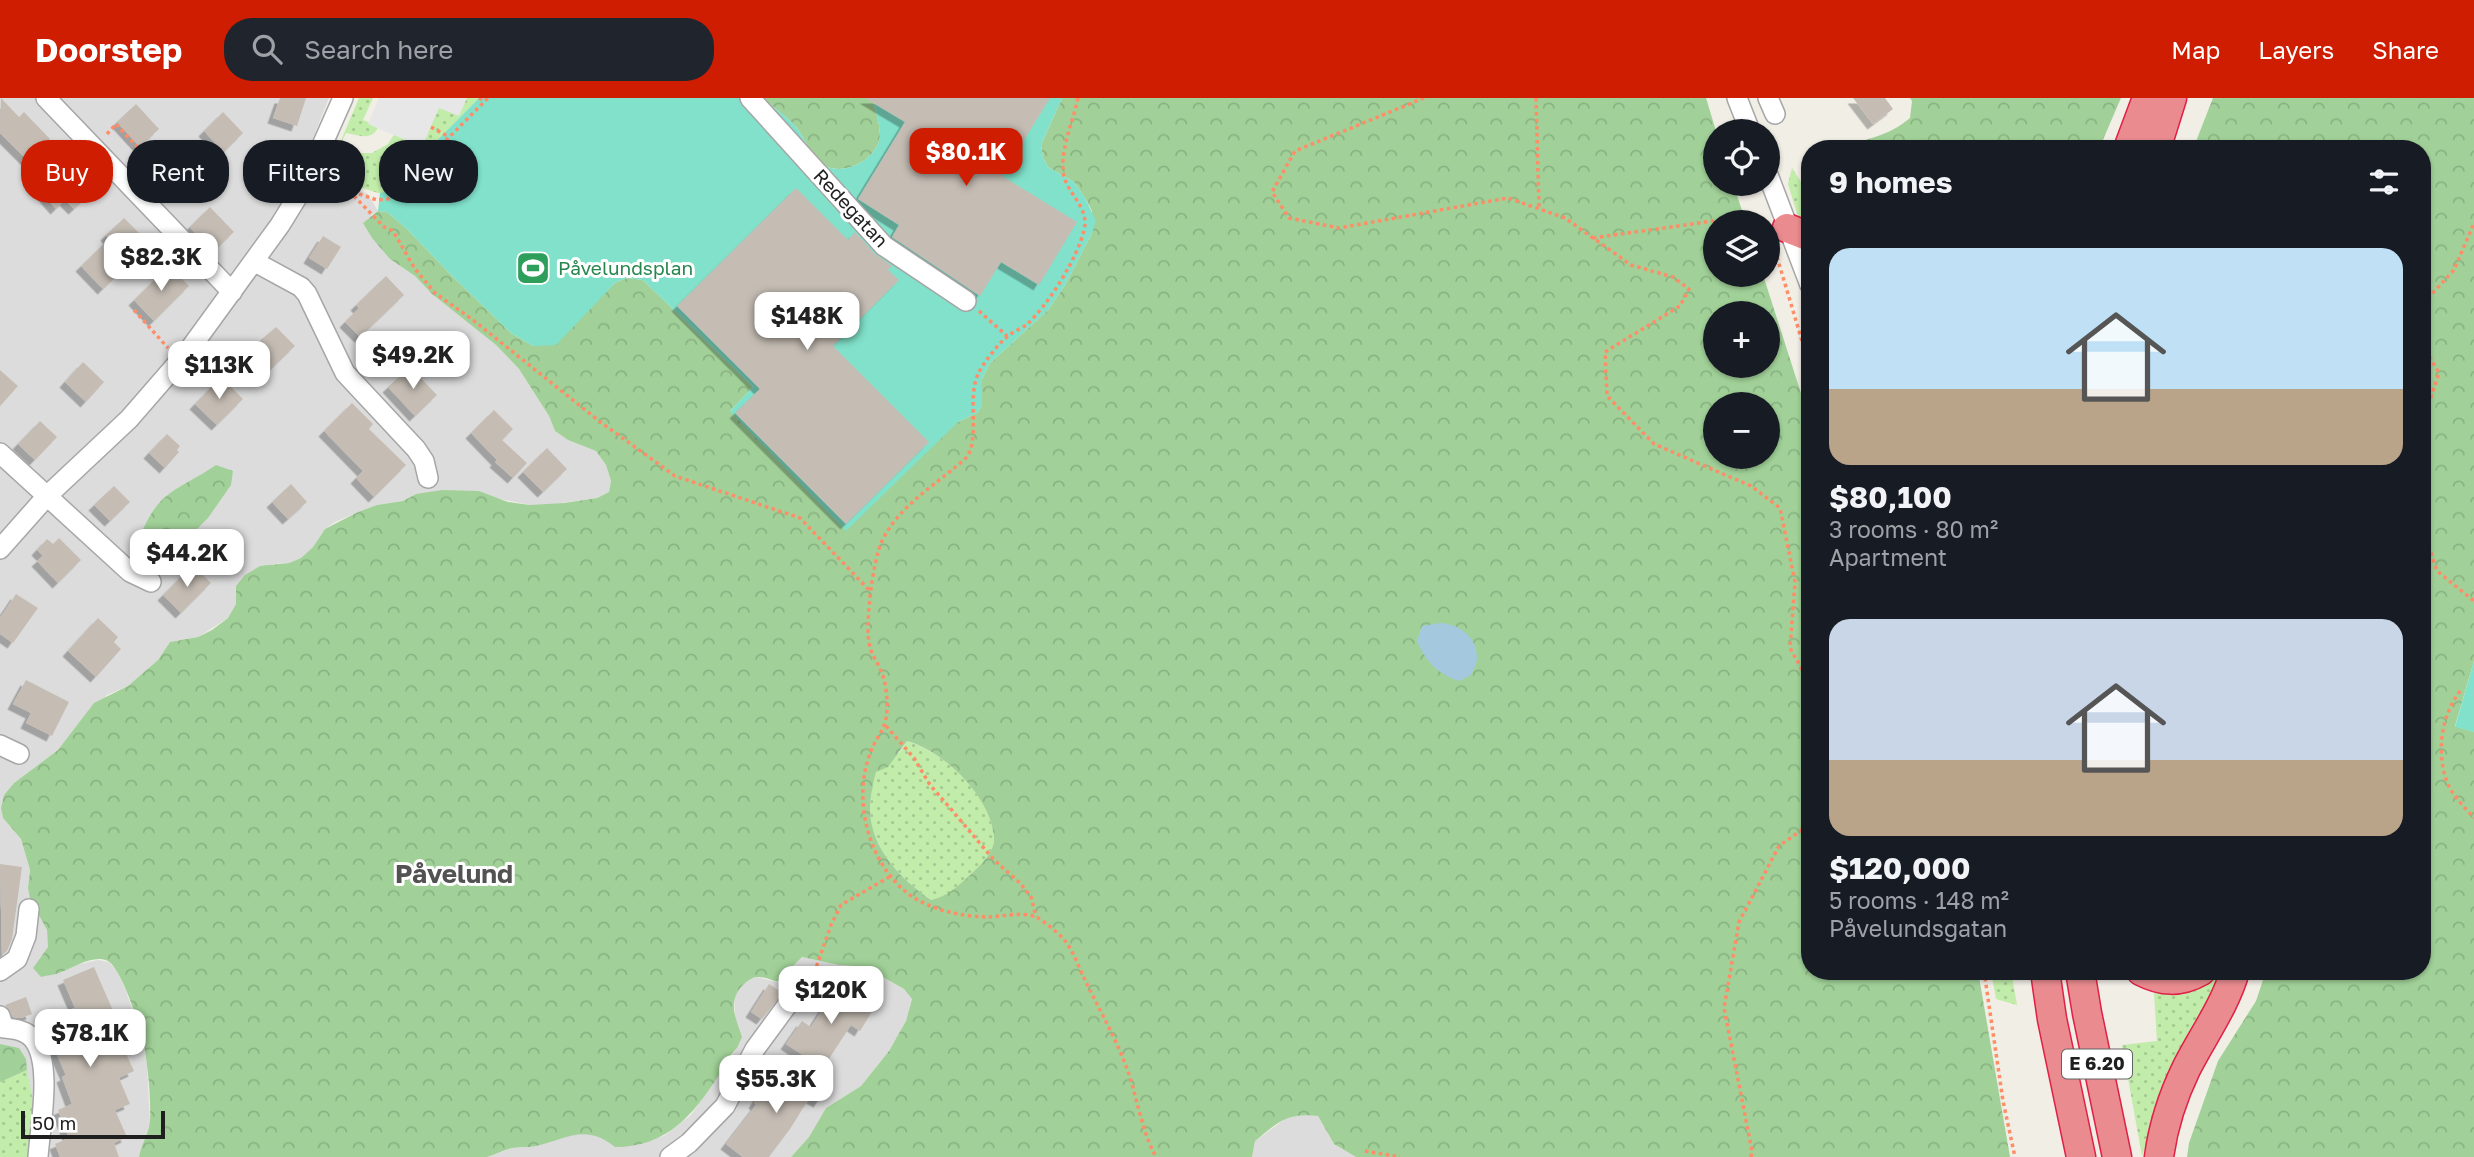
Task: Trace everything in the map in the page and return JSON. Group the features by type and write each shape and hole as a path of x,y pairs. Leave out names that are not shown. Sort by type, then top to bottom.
{"highway":[{"path":"2131,140 2147,98"},
{"path":"2159,140 2172,98"},
{"name":"E 6.20","path":"2047,980 2081,1157"},
{"name":"E 6.20","path":"2082,980 2117,1157"},
{"path":"2159,1157 2168,1115 2185,1070 2231,980"}],"street":[{"path":"46,98 86,140"},
{"path":"324,140 343,98"},
{"name":"Redegatan","path":"750,98 884,246 966,301"},
{"path":"1737,98 1745,119"},
{"path":"113,168 127,183"},
{"path":"1780,194 1801,226"},
{"path":"146,203 232,292"},
{"path":"0,549 47,496 129,419 180,360 256,262 293,203"},
{"path":"256,262 301,287 307,294 345,373 416,449 424,461 428,478"},
{"path":"0,453 130,572 151,582"},
{"path":"0,745 19,754"},
{"path":"0,971 17,959 22,948 29,908"},
{"path":"670,1157 689,1143 725,1106 755,1049 788,1004"},
{"path":"2,1022 32,1037 40,1052 44,1071 38,1157"}],"path":[{"path":"479,98 487,99"},
{"path":"1078,98 1062,162 1063,176 1084,211 1084,232 1065,274 1045,305 1026,325 1007,337 979,372 973,402 971,450 958,465 904,510 880,545 870,591 869,645 883,674 887,699 886,726 871,750 862,794 868,831 877,855 904,891 920,902 951,912 977,917 1036,917 1066,942 1126,1066 1156,1157"},
{"path":"1424,98 1295,151 1272,192 1289,218 1339,228 1508,198 1565,218 1631,265 1673,277 1689,289 1680,306 1605,352 1606,396 1654,444 1751,486 1780,508 1795,582 1790,648 1801,668"},
{"path":"1536,98 1539,208"},
{"path":"365,196 377,200 388,199 487,99"},
{"path":"100,140 117,124 131,140"},
{"path":"431,127 449,137"},
{"path":"361,203 384,227 393,230 415,269 435,293 599,421 675,476 800,518 870,591"},
{"path":"1592,237 1703,222"},
{"path":"2431,295 2454,270 2474,223"},
{"path":"1780,267 1801,338"},
{"path":"966,301 1007,337"},
{"path":"134,310 180,360"},
{"path":"2431,359 2439,373 2431,397"},
{"path":"2431,553 2437,571 2474,601"},
{"path":"2460,691 2449,705 2443,723 2441,752 2447,783 2474,818"},
{"path":"886,726 914,758 930,785 994,860 1020,883 1031,897 1036,917"},
{"path":"1751,1157 1724,1009 1739,922 1779,846 1801,830"},
{"path":"788,1004 812,976 841,905 891,876"},
{"path":"1985,980 2003,1101 2015,1157"},
{"path":"1365,1151 1400,1157"}],"shaded area":[{"path":"0,98 329,98 312,140 243,140 243,203 365,203 365,193 368,194 378,211 371,215 390,259 415,276 432,294 496,345 519,369 549,416 555,431 568,440 596,451 606,465 611,481 609,492 597,498 547,505 530,505 496,498 416,494 403,501 377,505 335,522 325,529 313,547 301,558 289,563 273,564 236,586 236,604 228,618 198,637 170,642 158,660 128,686 107,695 58,750 14,783 4,795 1,808 3,818 21,839 30,870 30,899 47,930 49,947 39,959 61,973 75,965 98,960 109,962 117,971 143,1042 150,1124 139,1157 0,1157"},
{"path":"379,98 467,98 459,116 439,108 425,140 406,140 368,124"},
{"path":"802,957 874,972 904,989 912,999 906,1021 889,1051 861,1086 826,1108 809,1137 791,1157 487,1157 570,1134 591,1134 605,1139 615,1147 664,1136 691,1115 737,1048 734,997 744,983 756,977 781,983 788,980 793,966"},
{"path":"1299,1114 1318,1116 1334,1144 1356,1157 1252,1157 1255,1141 1288,1117"}],"green space":[{"path":"359,98 373,98 363,120 379,126 376,131 369,136 346,133 341,140"},
{"path":"479,98 438,140 390,140 437,102"},
{"path":"479,98 763,98 796,127 820,163 838,169 848,168 866,159 878,145 880,131 872,98 1062,98 1041,145 1043,158 1048,167 1074,182 1096,221 1065,285 1048,310 990,363 982,379 982,404 978,412 958,422 846,531 730,411 753,387 643,280 628,278 616,282 556,345 533,346 511,333 407,229 387,212 378,211 379,202 478,203 478,140 438,140"},
{"path":"763,98 872,98 880,131 878,145 873,153 857,165 838,169 829,167 816,160 799,131"},
{"path":"1062,98 1706,98 1712,119 1703,119 1703,196 1737,196 1742,210 1703,210 1703,287 1767,287 1771,301 1703,301 1703,378 1780,378 1780,328 1801,393 1801,980 1980,980 2010,1157 1356,1157 1334,1144 1318,1116 1307,1115 1291,1117 1270,1129 1255,1141 1252,1157 791,1157 809,1137 826,1108 861,1086 889,1051 906,1021 912,999 904,989 874,972 802,957 793,966 788,980 780,982 756,977 750,979 737,992 735,1017 742,1037 737,1048 709,1090 688,1115 664,1135 650,1141 615,1147 585,1134 536,1146 513,1148 487,1157 139,1157 149,1126 150,1092 144,1045 130,1000 113,966 102,959 90,960 59,973 41,977 33,968 48,947 47,930 30,899 30,870 21,839 3,818 1,808 4,795 14,783 58,750 94,703 128,686 158,660 170,642 198,637 228,618 236,604 236,586 245,575 260,566 289,563 301,558 313,547 325,529 358,512 377,505 403,501 416,494 442,490 479,491 508,502 530,505 597,498 609,492 611,481 606,465 596,451 568,440 555,431 549,416 519,369 496,345 432,294 415,276 390,259 363,223 378,211 387,212 511,333 533,346 577,320 616,282 628,278 643,280 753,387 730,411 958,422 978,412 982,404 982,379 990,363 1048,310 1065,285 1092,233 1092,211 1085,198 1074,182 1048,167 1041,145","holes":["907,741 921,746 964,778 985,807 994,838 992,848 975,871 948,893 931,900 909,883 882,851 872,825 870,811 876,772 888,767"]},
{"path":"1910,98 2121,98 2103,140 1865,140 1885,133 1910,118"},
{"path":"2213,98 2474,98 2474,661 2455,726 2474,732 2474,1157 2187,1157 2189,1143 2218,1061 2256,1001 2263,980 2431,980 2431,140 2197,140"},
{"path":"379,149 379,193 365,189 365,153"},
{"path":"1792,168 1801,182 1801,221 1799,220 1788,184"},
{"path":"216,465 233,471 231,485 208,518 168,558 148,568 141,567 137,551 139,541 152,512 170,493"},
{"path":"2474,661 2474,732 2455,727"},
{"path":"907,741 936,755 964,778 985,807 994,838 990,853 975,871 953,890 931,900 909,883 890,862 882,851 872,825 870,806 876,772 900,752"},
{"path":"1993,980 2013,980 2017,1005 1996,999"},
{"path":"2204,980 2221,980 2169,1088 2142,1156 2122,1045 2157,1041 2154,993 2157,989 2189,989"},
{"path":"0,1044 19,1048 26,1059 27,1070 0,1082"},
{"path":"27,1070 33,1102 30,1157 0,1157 0,1082"}],"water":[{"path":"1440,623 1460,629 1474,644 1476,665 1471,675 1459,681 1434,666 1417,641 1422,626"}],"building":[{"path":"1,98 19,117 24,112 50,139 21,140 21,154 0,133"},
{"path":"280,98 306,98 297,126 273,118"},
{"path":"865,98 1050,98 1002,176 1077,222 1039,285 1001,262 980,296 892,237 899,225 858,199 905,122"},
{"path":"1853,98 1885,98 1893,109 1873,124"},
{"path":"136,104 159,129 147,140 134,140 117,122"},
{"path":"223,112 243,133 229,147 229,140 213,140 204,131"},
{"path":"796,188 848,240 855,232 875,254 892,266 888,270 899,280 833,346 929,442 846,524 735,413 760,389 677,306"},
{"path":"51,203 62,203 56,209"},
{"path":"68,203 80,203 74,209"},
{"path":"210,207 234,232 215,250 208,243 205,246 190,227"},
{"path":"124,218 142,236 123,254 131,262 103,289 81,266 109,239 106,235"},
{"path":"323,236 341,247 327,269 309,258"},
{"path":"169,266 189,286 154,321 134,300"},
{"path":"386,276 404,295 360,337 345,322 359,308 356,305"},
{"path":"276,327 295,346 269,371 249,350"},
{"path":"83,362 104,382 86,402 65,382"},
{"path":"410,367 437,395 415,416 388,387"},
{"path":"0,370 18,386 0,406"},
{"path":"221,377 243,399 217,425 195,404"},
{"path":"352,403 373,424 369,429 406,465 374,497 356,478 363,471 324,431"},
{"path":"494,410 513,429 502,440 527,463 513,478 495,462 497,460 471,433"},
{"path":"40,421 57,437 35,460 18,444"},
{"path":"167,434 180,446 177,450 179,452 165,468 149,453"},
{"path":"547,448 567,469 543,492 523,472"},
{"path":"291,484 307,502 288,519 272,502"},
{"path":"114,486 130,502 110,521 94,505"},
{"path":"59,538 81,560 58,583 37,561 43,556 37,550 47,539 53,544"},
{"path":"193,565 211,583 181,613 163,595"},
{"path":"16,594 38,608 13,643 0,634 0,618"},
{"path":"98,618 118,637 114,642 121,649 96,677 68,651"},
{"path":"26,680 69,702 52,736 26,723 31,713 13,704"},
{"path":"0,864 22,867 12,939 7,951 2,955"},
{"path":"94,967 127,1043 122,1045 134,1071 119,1078 130,1104 115,1110 127,1137 114,1143 119,1157 60,1157 55,1144 69,1138 58,1110 72,1104 62,1077 66,1075 42,1021 75,1008 63,980"},
{"path":"769,984 783,993 762,1019 751,1012"},
{"path":"838,984 875,1007 860,1031 851,1025 823,1068 786,1044 802,1021 811,1027"},
{"path":"26,997 32,1014 21,1018 13,1017 5,1005"},
{"path":"812,1064 830,1075 823,1087 827,1090 819,1102 810,1097 769,1157 743,1157 726,1144 756,1105 754,1103 770,1077 795,1093"}],"place":[{"name":"Påvelundsplan","path":"533,268"}],"district":[{"name":"Påvelund","path":"454,874"}]}
